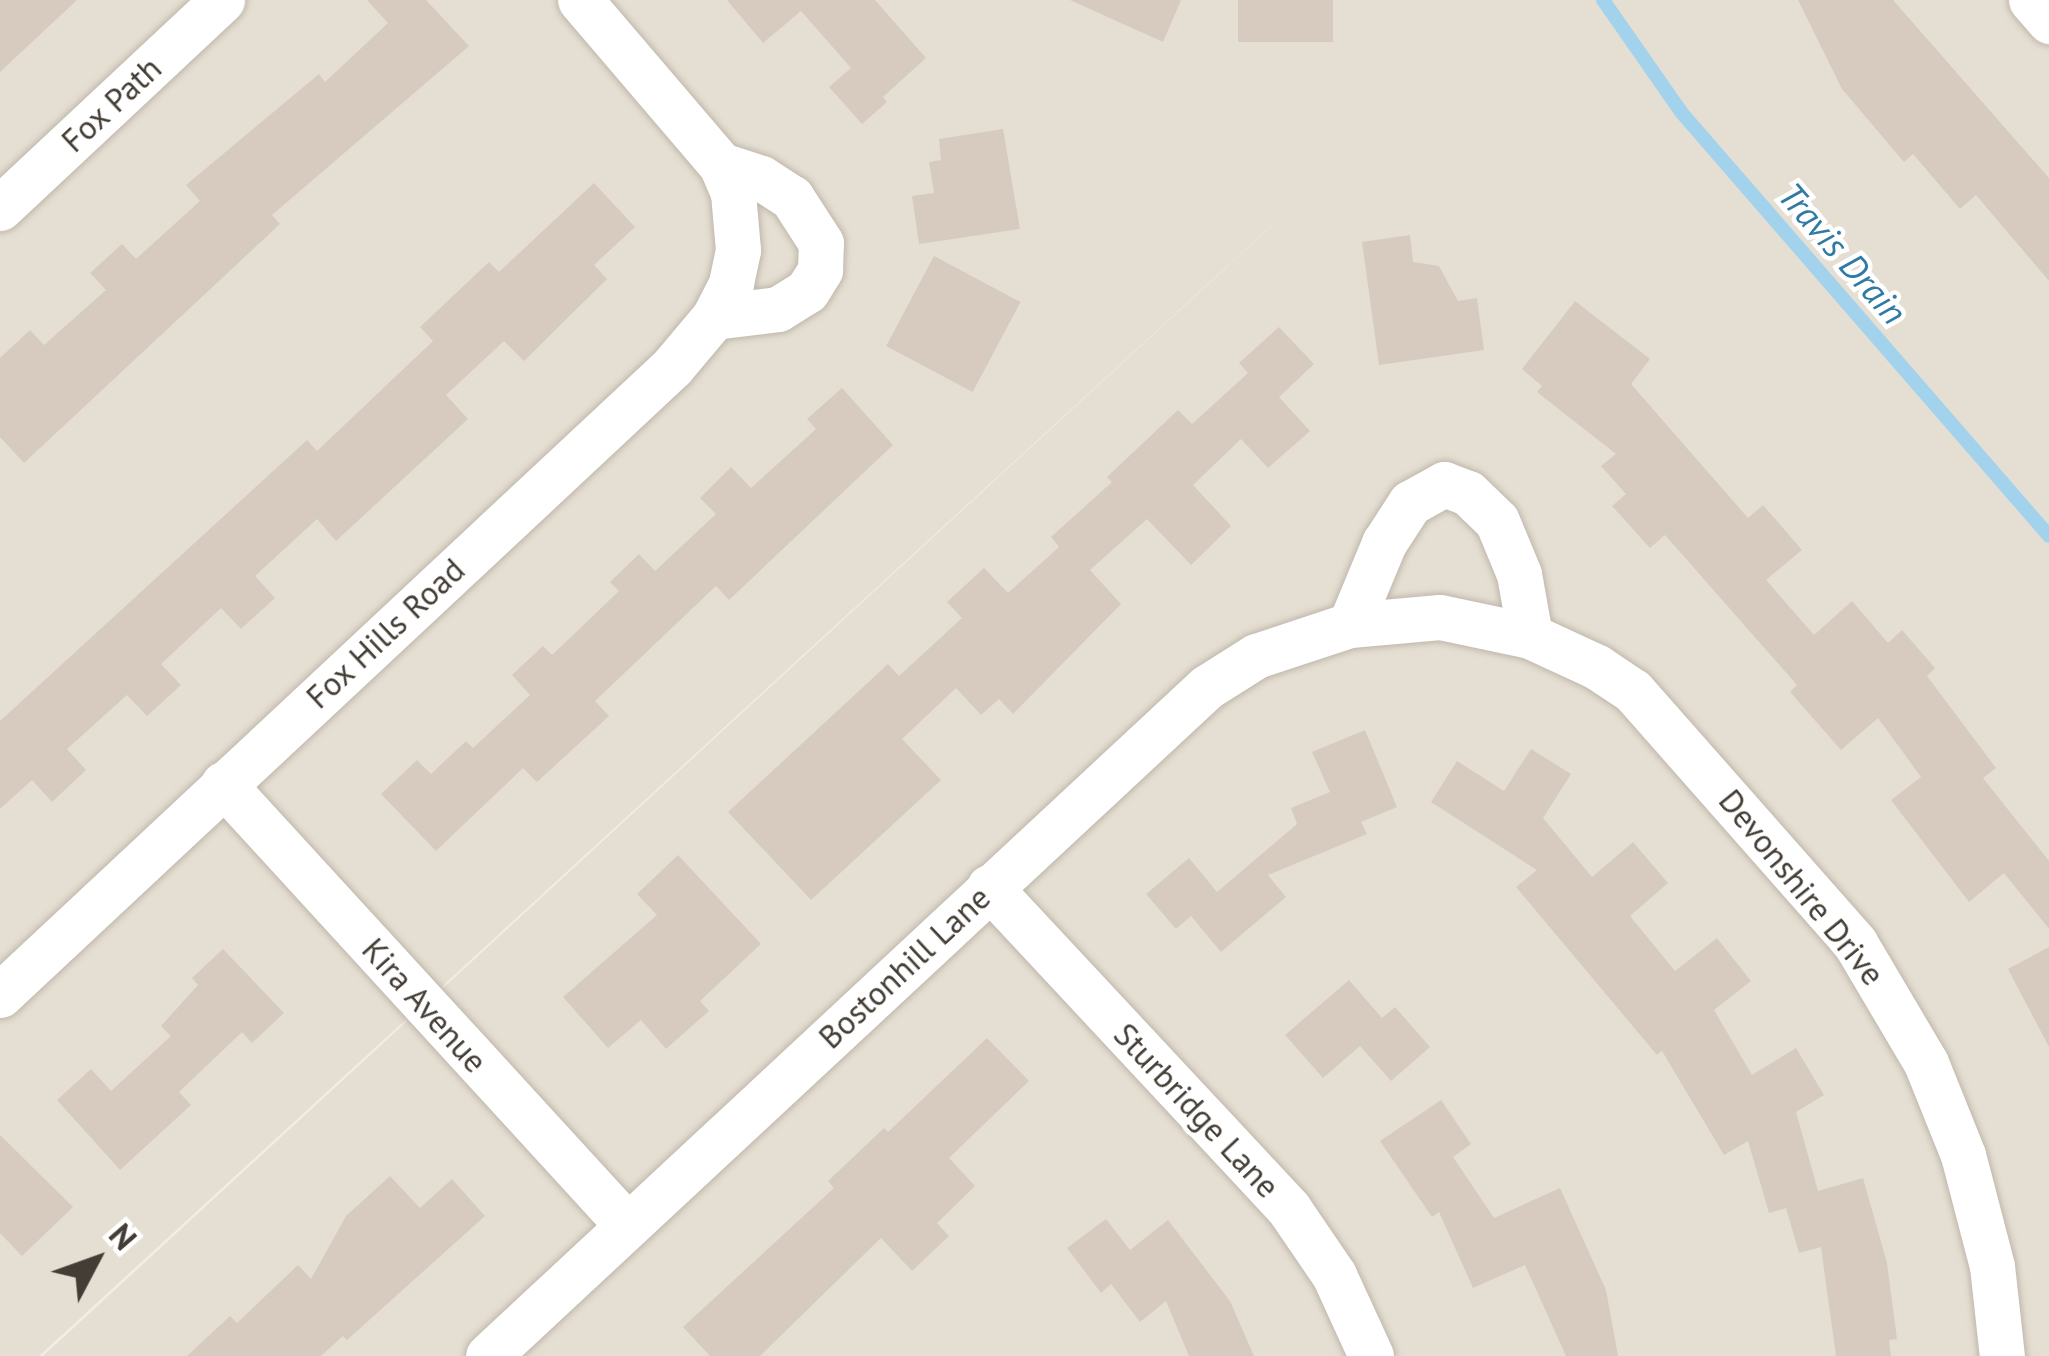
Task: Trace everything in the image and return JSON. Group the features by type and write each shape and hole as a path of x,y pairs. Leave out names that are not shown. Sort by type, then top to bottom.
{"street":[{"name":"Fox Path","path":"0,208 222,0"},
{"path":"580,0 721,164 761,178 792,198 821,243 820,270 807,291 778,309 714,317"},
{"path":"2031,0 2049,22"},
{"name":"Fox Hills Road","path":"0,995 672,367 714,317 731,283 738,250 733,194 721,164"},
{"path":"1350,625 1384,543 1410,503 1444,484 1468,493 1496,521 1519,574 1530,636"},
{"name":"Bostonhill Lane","path":"488,1356 1207,687 1256,656 1350,625 1440,617"},
{"name":"Devonshire Drive","path":"1440,617 1530,636 1597,667 1664,720 1878,976 1926,1063 1963,1155 1992,1266 2002,1356"},
{"name":"Kira Avenue","path":"223,784 627,1226"},
{"name":"Sturbridge Lane","path":"989,887 1289,1209 1334,1275 1371,1356"}],"shaded area":[{"path":"0,0 2049,0 2049,1356 43,1356 1392,115 39,1356 0,1356"}],"building":[{"path":"0,0 77,0 0,72"},
{"path":"367,0 426,0 469,46 272,215 280,224 24,463 0,437 0,358 30,330 44,345 106,290 90,273 122,244 136,259 200,201 186,185 319,74 325,82 388,23"},
{"path":"727,0 875,0 926,58 883,97 887,102 862,124 829,87 851,68 801,11 763,43"},
{"path":"1070,0 1181,0 1163,42"},
{"path":"1238,0 1333,0 1333,42 1238,42"},
{"path":"1798,0 1893,0 2049,178 2049,281 1976,195 1960,209 1913,154 1904,162 1842,89"},
{"path":"1003,129 1020,229 919,244 912,196 934,193 929,162 941,160 939,139"},
{"path":"594,183 635,227 594,265 607,279 524,361 504,341 446,395 468,419 336,541 317,519 255,576 275,598 241,629 221,608 161,664 181,685 147,716 127,695 67,749 86,770 52,802 32,780 0,809 0,721 307,440 317,451 433,341 420,327 489,262 499,272"},
{"path":"1410,235 1413,262 1439,266 1458,301 1477,298 1484,350 1379,365 1362,242"},
{"path":"934,256 1021,302 973,392 886,346"},
{"path":"1575,301 1650,359 1631,384 1748,518 1763,505 1802,550 1766,580 1814,635 1852,601 1888,643 1902,630 1935,668 1927,676 1996,768 1983,778 2049,861 2049,929 2004,873 1969,902 1891,800 1921,777 1878,718 1841,750 1790,692 1797,685 1665,535 1650,548 1612,506 1626,494 1601,466 1616,454 1537,392 1542,386 1522,369"},
{"path":"1279,327 1314,364 1279,397 1310,431 1268,468 1241,439 1193,485 1231,526 1191,565 1147,519 1090,570 1121,604 1013,714 999,699 981,715 956,688 902,739 941,780 811,900 728,812 888,664 899,676 962,618 947,602 984,568 1008,593 1059,547 1051,537 1112,482 1107,477 1178,410 1192,424 1248,373 1239,363"},
{"path":"842,388 893,445 729,600 716,586 595,701 609,716 537,782 523,768 436,851 381,794 417,760 431,774 466,741 473,748 530,695 512,675 543,646 552,655 619,591 610,582 639,554 655,571 716,514 700,498 731,467 751,488 816,429 807,419"},
{"path":"1365,730 1397,807 1361,822 1367,834 1268,875 1286,897 1221,952 1191,916 1176,929 1146,894 1189,858 1217,892 1297,824 1291,808 1330,792 1312,752"},
{"path":"1531,749 1571,774 1543,818 1592,877 1633,842 1668,883 1630,916 1675,971 1717,938 1751,981 1714,1010 1752,1075 1796,1048 1824,1095 1796,1112 1818,1191 1863,1178 1887,1263 1897,1339 1889,1340 1891,1356 1836,1356 1821,1247 1799,1253 1786,1208 1769,1213 1748,1141 1724,1155 1662,1051 1657,1055 1516,887 1537,870 1431,802 1457,761 1504,791"},
{"path":"678,855 761,944 700,1001 709,1011 666,1049 641,1020 608,1048 563,997 657,915 637,894"},
{"path":"2049,947 2049,1047 2008,969"},
{"path":"223,949 284,1013 252,1043 242,1032 179,1092 191,1105 120,1170 57,1100 91,1069 111,1091 171,1036 161,1026 198,985 192,978"},
{"path":"1349,980 1382,1018 1395,1007 1430,1047 1391,1081 1360,1046 1323,1078 1285,1035"},
{"path":"987,1038 1029,1081 949,1158 975,1186 937,1223 949,1236 912,1271 881,1238 760,1356 710,1356 683,1327 834,1188 828,1181 884,1128 888,1132"},
{"path":"1441,1100 1471,1144 1453,1157 1494,1218 1560,1188 1606,1290 1618,1356 1566,1356 1525,1265 1473,1288 1439,1212 1432,1217 1380,1141"},
{"path":"0,1135 73,1207 22,1256 0,1233"},
{"path":"390,1176 420,1208 452,1179 485,1216 347,1340 343,1336 321,1356 187,1356 230,1316 237,1323 298,1265 311,1279 346,1216"},
{"path":"1106,1219 1130,1250 1168,1220 1230,1301 1254,1356 1189,1356 1166,1301 1140,1322 1111,1284 1101,1293 1067,1248"}],"waterway":[{"name":"Travis Drain","path":"1603,0 1681,112 2049,536"}]}
